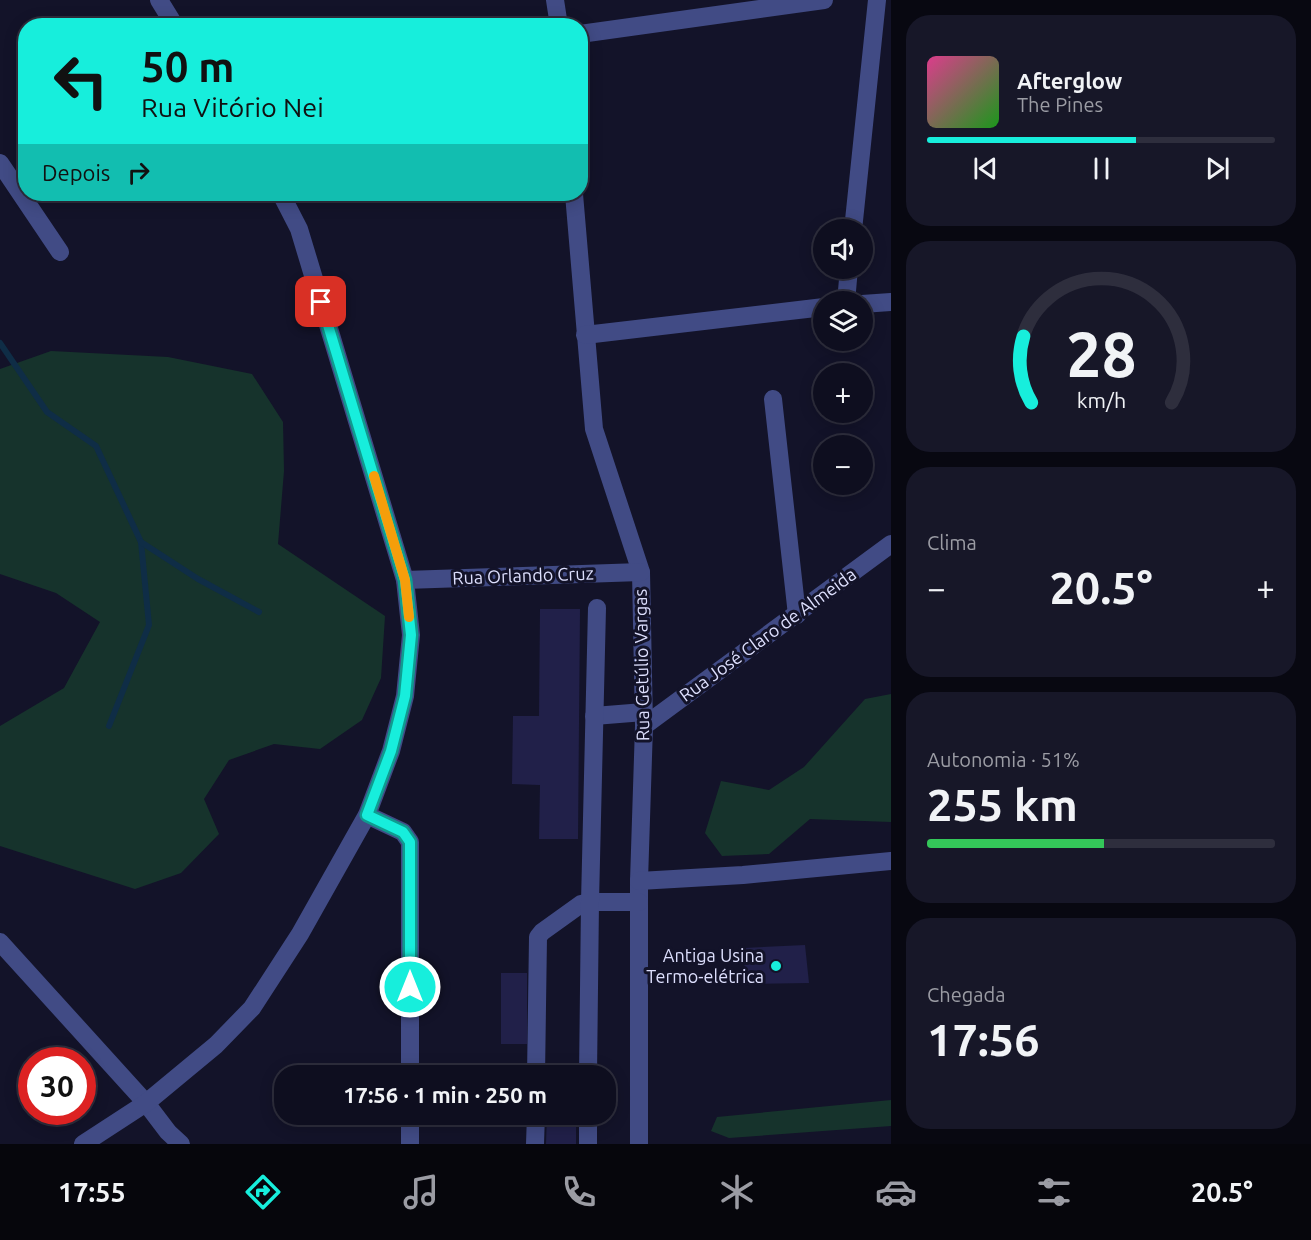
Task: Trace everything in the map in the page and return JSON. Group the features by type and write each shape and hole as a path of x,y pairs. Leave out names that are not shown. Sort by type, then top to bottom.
{"street":[{"path":"159,0 170,18"},
{"path":"555,0 558,18"},
{"path":"588,33 824,0"},
{"path":"855,219 877,0"},
{"path":"0,163 18,190"},
{"path":"26,201 60,252"},
{"path":"83,1144 146,1103 216,1045 252,1008 300,934 367,815 391,751 405,696 411,635 405,580 299,229 285,201"},
{"name":"Rua Getúlio Vargas","path":"574,201 594,429 641,572 644,719 639,881 639,1144"},
{"path":"873,303 891,302"},
{"path":"585,335 813,308"},
{"path":"774,399 796,615"},
{"name":"Rua José Claro de Almeida","path":"644,719 796,615 891,544"},
{"name":"Rua Orlando Cruz","path":"405,580 641,572"},
{"path":"588,1065 597,608"},
{"path":"594,716 644,719"},
{"path":"367,815 403,832 410,842 410,1065"},
{"path":"639,881 743,875 891,861"},
{"path":"536,1065 538,937 581,904 639,902"},
{"path":"0,942 181,1144"},
{"path":"410,1125 410,1144"},
{"path":"535,1144 536,1125"},
{"path":"588,1125 588,1144"}],"green space":[{"path":"51,351 168,357 252,374 283,422 284,471 278,544 385,616 381,678 362,720 320,749 274,744 229,760 204,799 219,834 181,873 135,889 0,846 0,726 64,688 100,622 56,593 0,574 0,369"},
{"path":"891,694 891,822 810,819 769,854 722,856 705,833 721,781 769,790 804,767 865,699"},
{"path":"891,1100 891,1126 729,1138 711,1131 717,1117"}],"building":[{"path":"540,609 580,609 578,839 539,839 540,785 512,784 513,716 539,716"},
{"name":"Antiga Usina Termo-elétrica","path":"805,945 809,983 745,984 744,948"},
{"path":"501,973 527,973 527,1044 501,1044"},
{"path":"547,1125 576,1125 576,1144 546,1144"}],"waterway":[{"path":"0,343 47,412 96,446 141,542 149,625 109,726"},
{"path":"141,542 198,579 259,612"}],"slow traffic":[{"path":"374,476 405,580 409,617"}],"place":[{"name":"Antiga Usina Termo-elétrica","path":"776,966"}],"route":[{"path":"321,302 405,580 411,635 405,696 391,751 367,815 403,832 410,842 410,987"}]}
